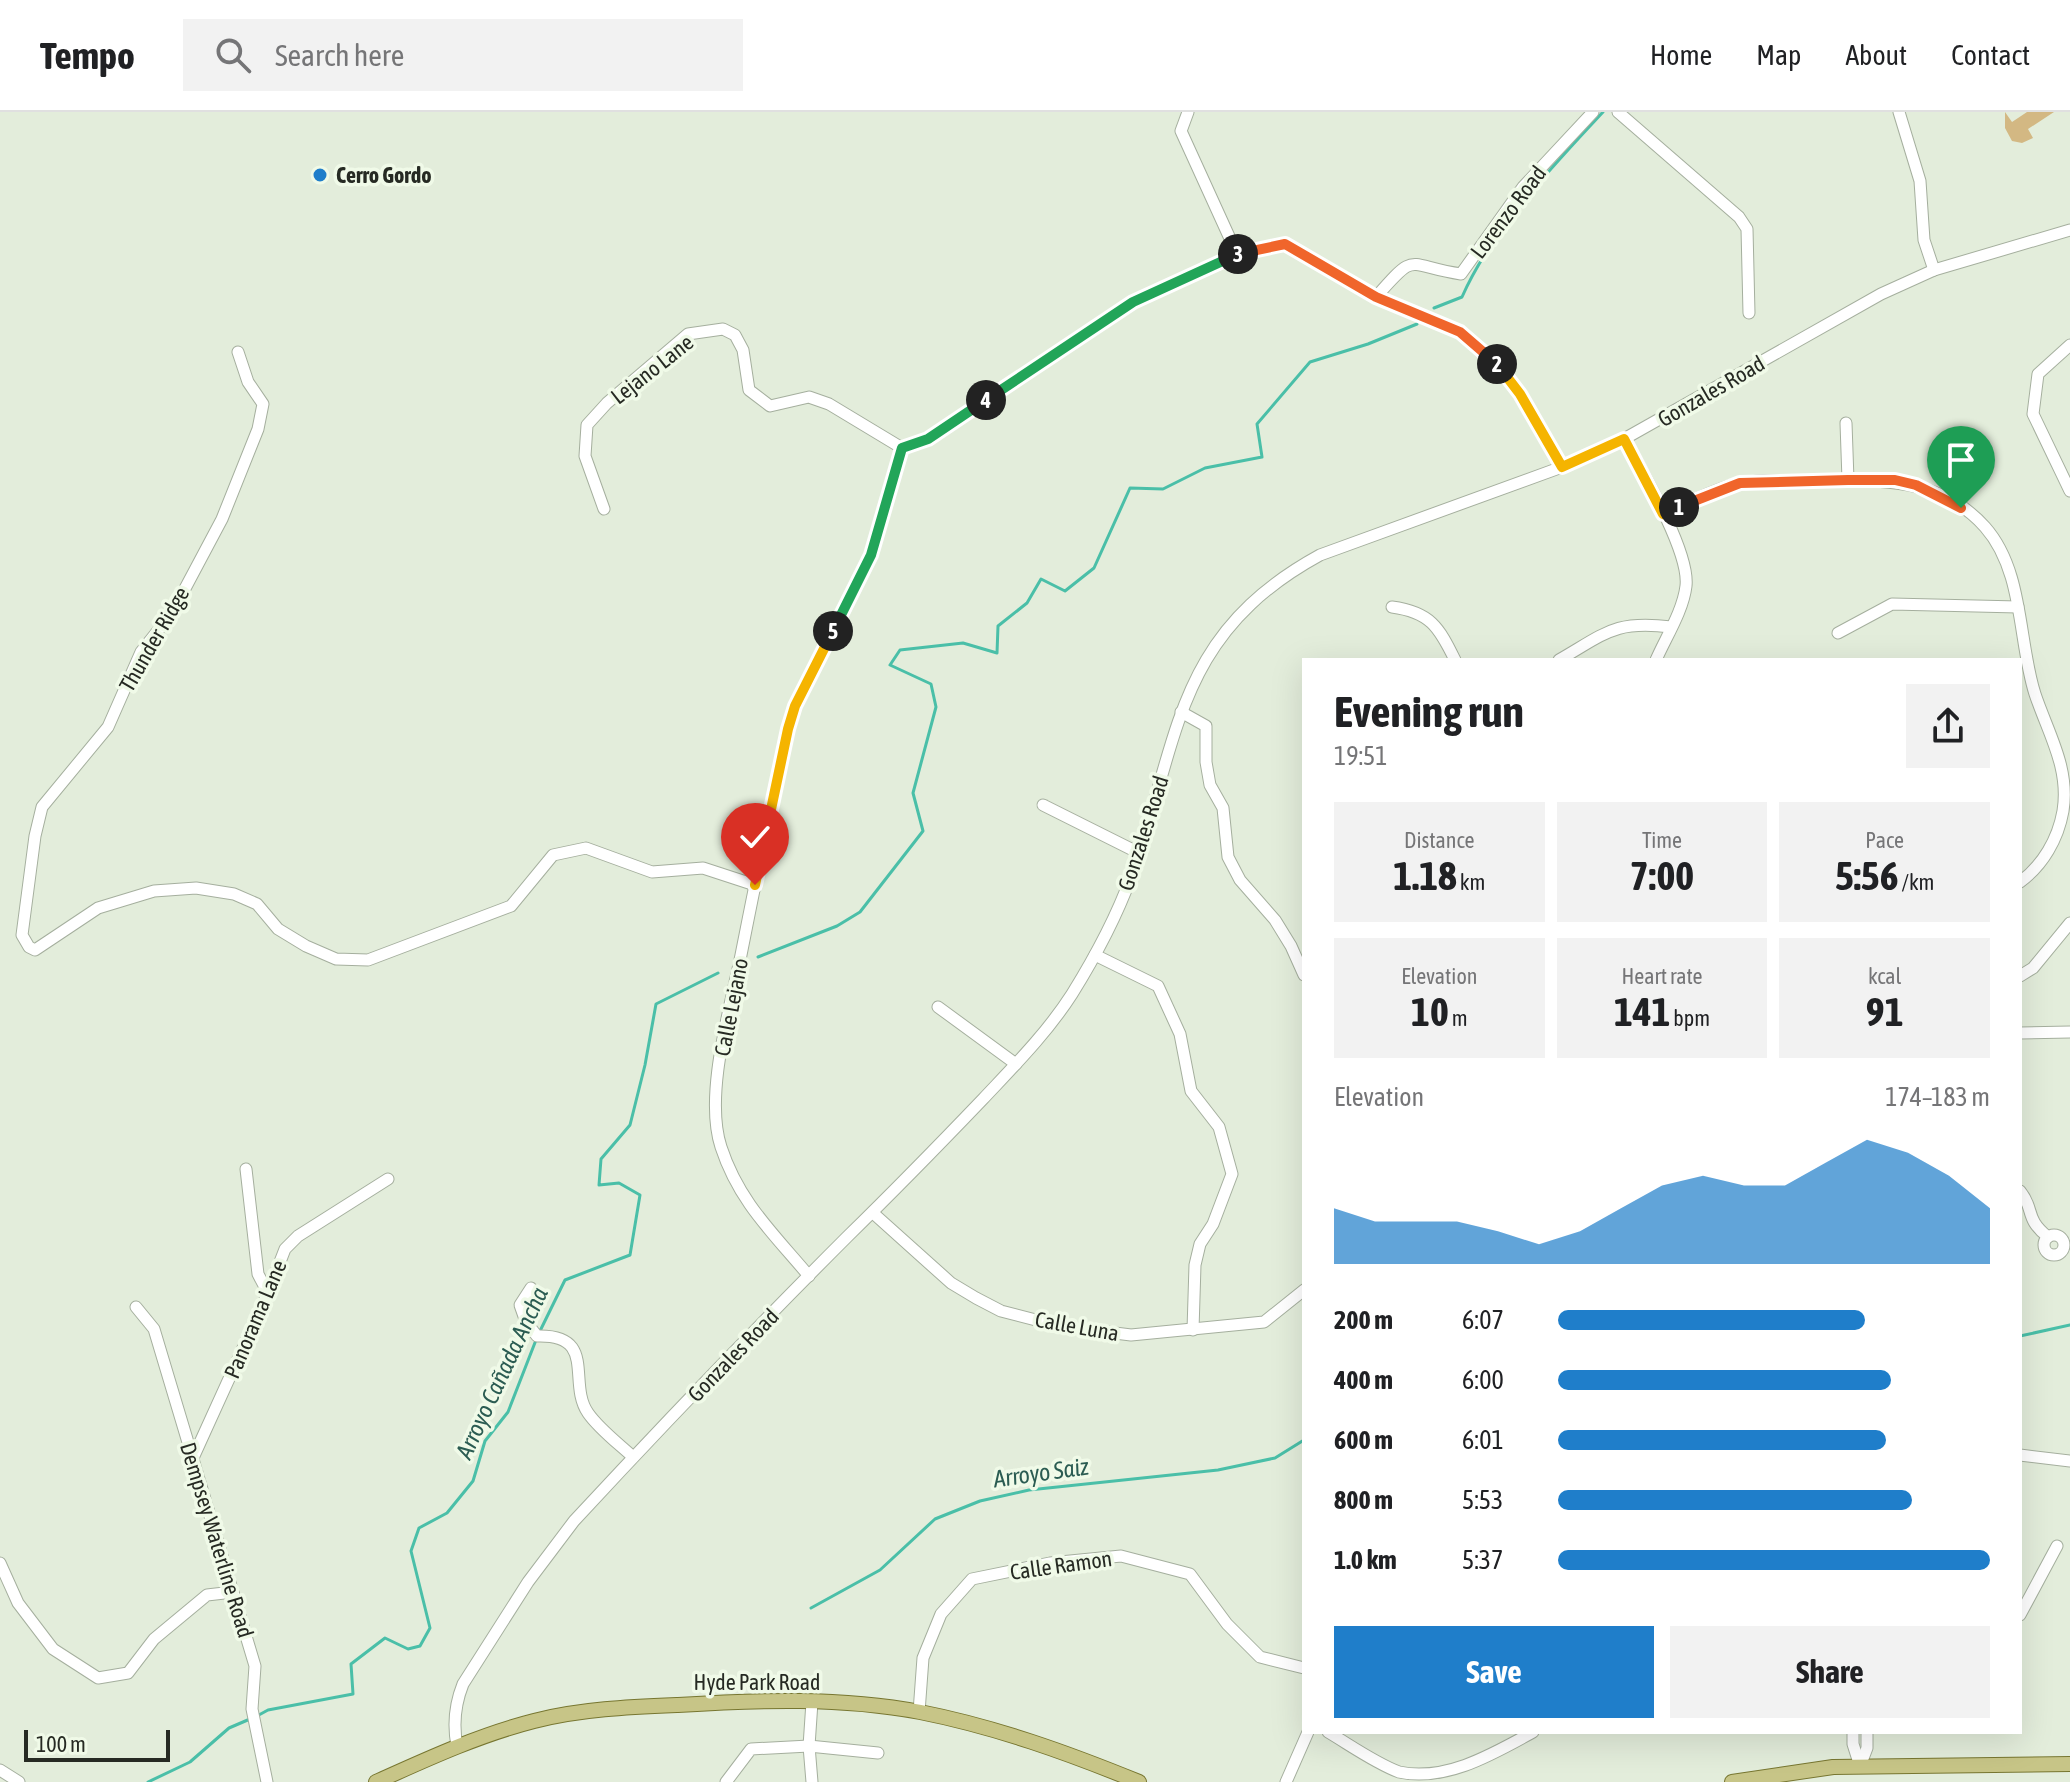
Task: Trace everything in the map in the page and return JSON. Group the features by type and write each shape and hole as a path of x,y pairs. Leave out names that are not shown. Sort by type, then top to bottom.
{"main road":[{"name":"Hyde Park Road","path":"376,1782 457,1746 535,1720 610,1708 737,1701 812,1702 919,1712 1020,1737 1139,1782"},
{"path":"1732,1782 1860,1766 2070,1764"}],"street":[{"path":"1188,112 1181,131 1237,254"},
{"name":"Lorenzo Road","path":"1376,297 1403,266 1415,262 1437,271 1461,274 1523,187 1593,112"},
{"path":"1618,112 1739,217 1747,229 1749,313"},
{"path":"1899,112 1920,181 1924,240 1934,270"},
{"name":"Gonzales Road","path":"457,1746 454,1733 456,1700 463,1684 550,1550 633,1457 1016,1064 1071,996 1120,905 1139,853 1181,712 1197,673 1221,637 1246,608 1292,570 1352,542 1562,467 1624,439 1881,294 1934,270 2070,230"},
{"path":"902,448 928,439 1133,302 1237,254 1285,244 1376,297 1460,332 1493,359 1520,394 1562,467"},
{"name":"Lejano Lane","path":"604,509 585,456 587,425 607,403 688,334 723,329 735,335 743,350 749,390 770,406 809,397 829,404 902,448"},
{"path":"2070,345 2038,374 2033,414 2070,491"},
{"name":"Thunder Ridge","path":"238,352 248,382 263,404 258,429 222,519 172,613 141,652 108,727 42,807 35,836 22,935 29,947 35,950 98,908 154,891 196,888 234,894 257,904 278,929 336,959 368,960 511,906 553,855 586,848 652,872 703,868 755,885"},
{"path":"1846,423 1848,480"},
{"path":"1624,439 1663,514 1686,569 1685,595 1657,658"},
{"name":"Calle Lejano","path":"809,1276 741,1197 721,1146 716,1123 717,1083 755,885 795,706 871,555 902,448"},
{"path":"1663,514 1740,483 1895,480 1916,485 1961,508 1985,526 2001,551 2018,607 2035,694 2055,743 2065,789 2061,819 2050,848 2022,880"},
{"path":"1838,633 1892,604 2018,607"},
{"path":"1392,607 1413,610 1433,621 1454,658"},
{"path":"1562,658 1615,628 1637,623 1671,627"},
{"path":"1181,712 1206,726 1206,762 1210,785 1223,808 1228,857 1240,880 1275,920 1302,971"},
{"path":"1043,805 1139,853"},
{"path":"2022,975 2033,968 2070,923"},
{"path":"1095,955 1158,986 1180,1034 1191,1091 1219,1127 1232,1174 1213,1224 1200,1244 1195,1265 1193,1330"},
{"path":"938,1007 1016,1064"},
{"path":"2022,1033 2070,1032"},
{"path":"246,1169 258,1274 268,1293"},
{"name":"Panorama Lane","path":"193,1458 285,1249 298,1236 388,1179"},
{"path":"2022,1194 2032,1223 2048,1237"},
{"name":"Calle Luna","path":"873,1213 951,1283 1001,1311 1059,1326 1131,1335 1264,1322 1302,1292"},
{"path":"531,1288 520,1305 526,1322 537,1336 554,1336 569,1342 579,1362 586,1412 633,1457"},
{"name":"Dempsey Waterline Road","path":"136,1307 154,1329 255,1666 252,1709 267,1782"},
{"path":"2022,1455 2070,1461"},
{"path":"2022,1611 2057,1546"},
{"name":"Calle Ramon","path":"919,1712 923,1658 941,1614 972,1579 1050,1563 1121,1556 1190,1574 1227,1624 1260,1657 1302,1668"},
{"path":"0,1563 18,1603 53,1649 98,1678 128,1673 154,1639 207,1595 233,1592"},
{"path":"812,1702 809,1746 812,1782"},
{"path":"1286,1782 1307,1734"},
{"path":"1332,1734 1400,1772 1435,1778 1478,1763 1529,1734"},
{"path":"1853,1734 1860,1766"},
{"path":"1860,1766 1867,1748 1867,1734"},
{"path":"726,1782 751,1749 809,1746 878,1753"},
{"path":"0,1770 19,1782"}],"shaded area":[{"path":"2005,112 2012,122 2027,112 2054,112 2028,129 2033,138 2022,143 2012,141 2005,128"}],"waterway":[{"name":"Arroyo Cañada Ancha","path":"1434,308 1462,297 1507,223 1544,176 1603,112"},
{"name":"Arroyo Cañada Ancha","path":"758,957 837,926 860,912 923,831 913,793 936,707 931,684 890,665 900,650 963,643 997,653 998,626 1027,603 1041,579 1065,591 1094,568 1130,488 1163,489 1205,468 1262,457 1257,424 1310,362 1368,344 1417,324"},
{"name":"Arroyo Cañada Ancha","path":"539,1333 565,1280 630,1255 640,1195 619,1183 599,1185 601,1159 630,1125 656,1004 718,973"},
{"name":"Arroyo Saiz","path":"2022,1336 2070,1325"},
{"name":"Arroyo Cañada Ancha","path":"257,1716 268,1710 353,1694 351,1664 385,1638 408,1649 420,1646 430,1628 411,1551 419,1528 447,1513 473,1481 485,1441 508,1412 536,1340"},
{"name":"Arroyo Saiz","path":"811,1608 880,1570 935,1519 980,1501 1029,1490 1218,1470 1275,1458 1302,1441"},
{"name":"Arroyo Cañada Ancha","path":"148,1782 190,1762 229,1728 250,1719"}],"place":[{"name":"Cerro Gordo","path":"320,175"}],"route":[{"path":"755,885 795,706 871,555 902,448 928,439 1133,302 1237,254 1285,244 1376,297 1460,332 1493,359 1514,386 1562,467 1624,439 1663,514 1740,483 1848,480 1895,480 1916,485 1937,492 1961,508"}]}
